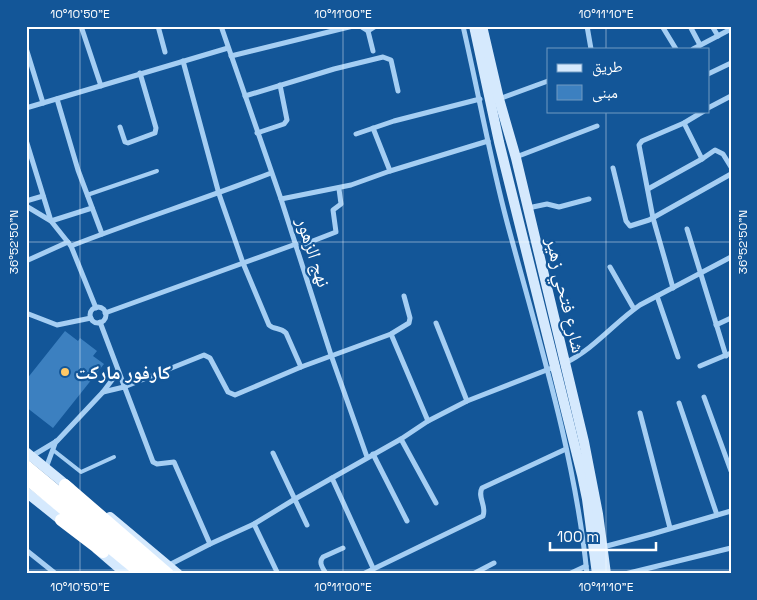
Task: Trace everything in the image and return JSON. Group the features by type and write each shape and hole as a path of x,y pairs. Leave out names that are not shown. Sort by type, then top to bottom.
{"highway":[{"path":"28,458 157,574"},
{"path":"26,478 142,574"},
{"path":"65,485 169,570"},
{"path":"61,520 132,574"}],"street":[{"path":"81,26 101,86"},
{"path":"158,26 165,52"},
{"name":"نهج الزهور","path":"221,26 281,199 331,355 370,456 407,521"},
{"path":"231,56 353,26"},
{"path":"360,26 368,31 373,51"},
{"path":"368,31 376,26"},
{"path":"463,26 504,211 555,366 566,449 587,574"},
{"name":"شارع فتحي زهير","path":"474,26 500,142 584,483 597,574"},
{"name":"شارع فتحي زهير","path":"482,26 528,208 555,366 594,488 606,574"},
{"path":"587,26 591,48"},
{"path":"662,26 675,48"},
{"path":"712,26 718,36"},
{"path":"691,28 700,45"},
{"path":"695,48 731,29"},
{"path":"26,48 43,103"},
{"path":"26,108 228,48"},
{"path":"245,96 334,69 383,58 391,60 398,91"},
{"path":"183,61 219,194 243,263 269,325 272,328 282,328 286,333 301,367"},
{"path":"710,73 731,63"},
{"path":"120,127 125,142 128,144 155,133 156,128 140,73"},
{"path":"499,99 547,81"},
{"path":"257,133 284,124 287,120 280,85"},
{"path":"710,106 731,96"},
{"path":"57,99 87,195 102,234"},
{"path":"356,134 480,99"},
{"path":"673,288 653,218 638,150 642,142 684,123 702,112"},
{"path":"684,123 702,159"},
{"path":"516,158 597,126"},
{"path":"373,128 390,171"},
{"path":"26,140 51,221 69,244 96,308"},
{"path":"281,199 339,189 488,141"},
{"path":"648,189 717,150 731,167"},
{"path":"26,162 33,160"},
{"path":"613,168 626,221 628,225 634,226 653,218 731,174"},
{"path":"26,261 69,244 219,194 271,173"},
{"path":"304,244 335,234 337,230 334,210 342,201 339,189"},
{"path":"26,201 43,196"},
{"path":"528,208 547,204 559,207 589,199"},
{"path":"26,206 51,221 92,208"},
{"path":"687,229 716,325 728,354 700,366"},
{"path":"105,313 296,244"},
{"path":"169,570 210,544 254,524 401,439 428,421 467,401 555,366 586,351 634,309 731,257"},
{"path":"610,267 634,309"},
{"path":"103,392 124,387 204,355 210,358 228,392 235,395 331,355 391,334 410,323 404,296"},
{"path":"657,296 678,357"},
{"path":"96,308 101,308 105,313 104,319 100,322 94,322 90,318 91,311 96,308"},
{"path":"26,313 57,326 90,318"},
{"path":"716,325 731,318"},
{"path":"100,322 153,462 158,464 174,462 210,544"},
{"path":"436,322 467,401"},
{"path":"391,334 428,421"},
{"path":"28,458 57,441 103,392 118,372"},
{"path":"704,397 731,471"},
{"path":"679,402 717,515"},
{"path":"640,413 670,528"},
{"path":"401,439 436,503"},
{"path":"46,468 57,441"},
{"path":"363,574 484,516 485,512 480,493 482,488 566,449"},
{"path":"273,453 307,525"},
{"path":"28,458 46,468 65,485"},
{"path":"332,478 373,568"},
{"path":"26,492 126,574"},
{"path":"602,547 731,511"},
{"path":"254,524 278,574"},
{"path":"326,574 320,563 321,560 343,548"},
{"path":"624,574 731,548"},
{"path":"26,550 56,574"},
{"path":"473,574 494,563"},
{"path":"569,574 586,566"},
{"path":"169,570 178,574"}],"lane":[{"path":"87,195 157,171"},
{"path":"53,450 81,472 114,457"}],"building":[{"name":"كارفور ماركت","path":"65,331 78,341 80,338 97,351 93,356 104,364 53,428 26,407 26,380"}],"place":[{"name":"كارفور ماركت","path":"65,372"}]}
